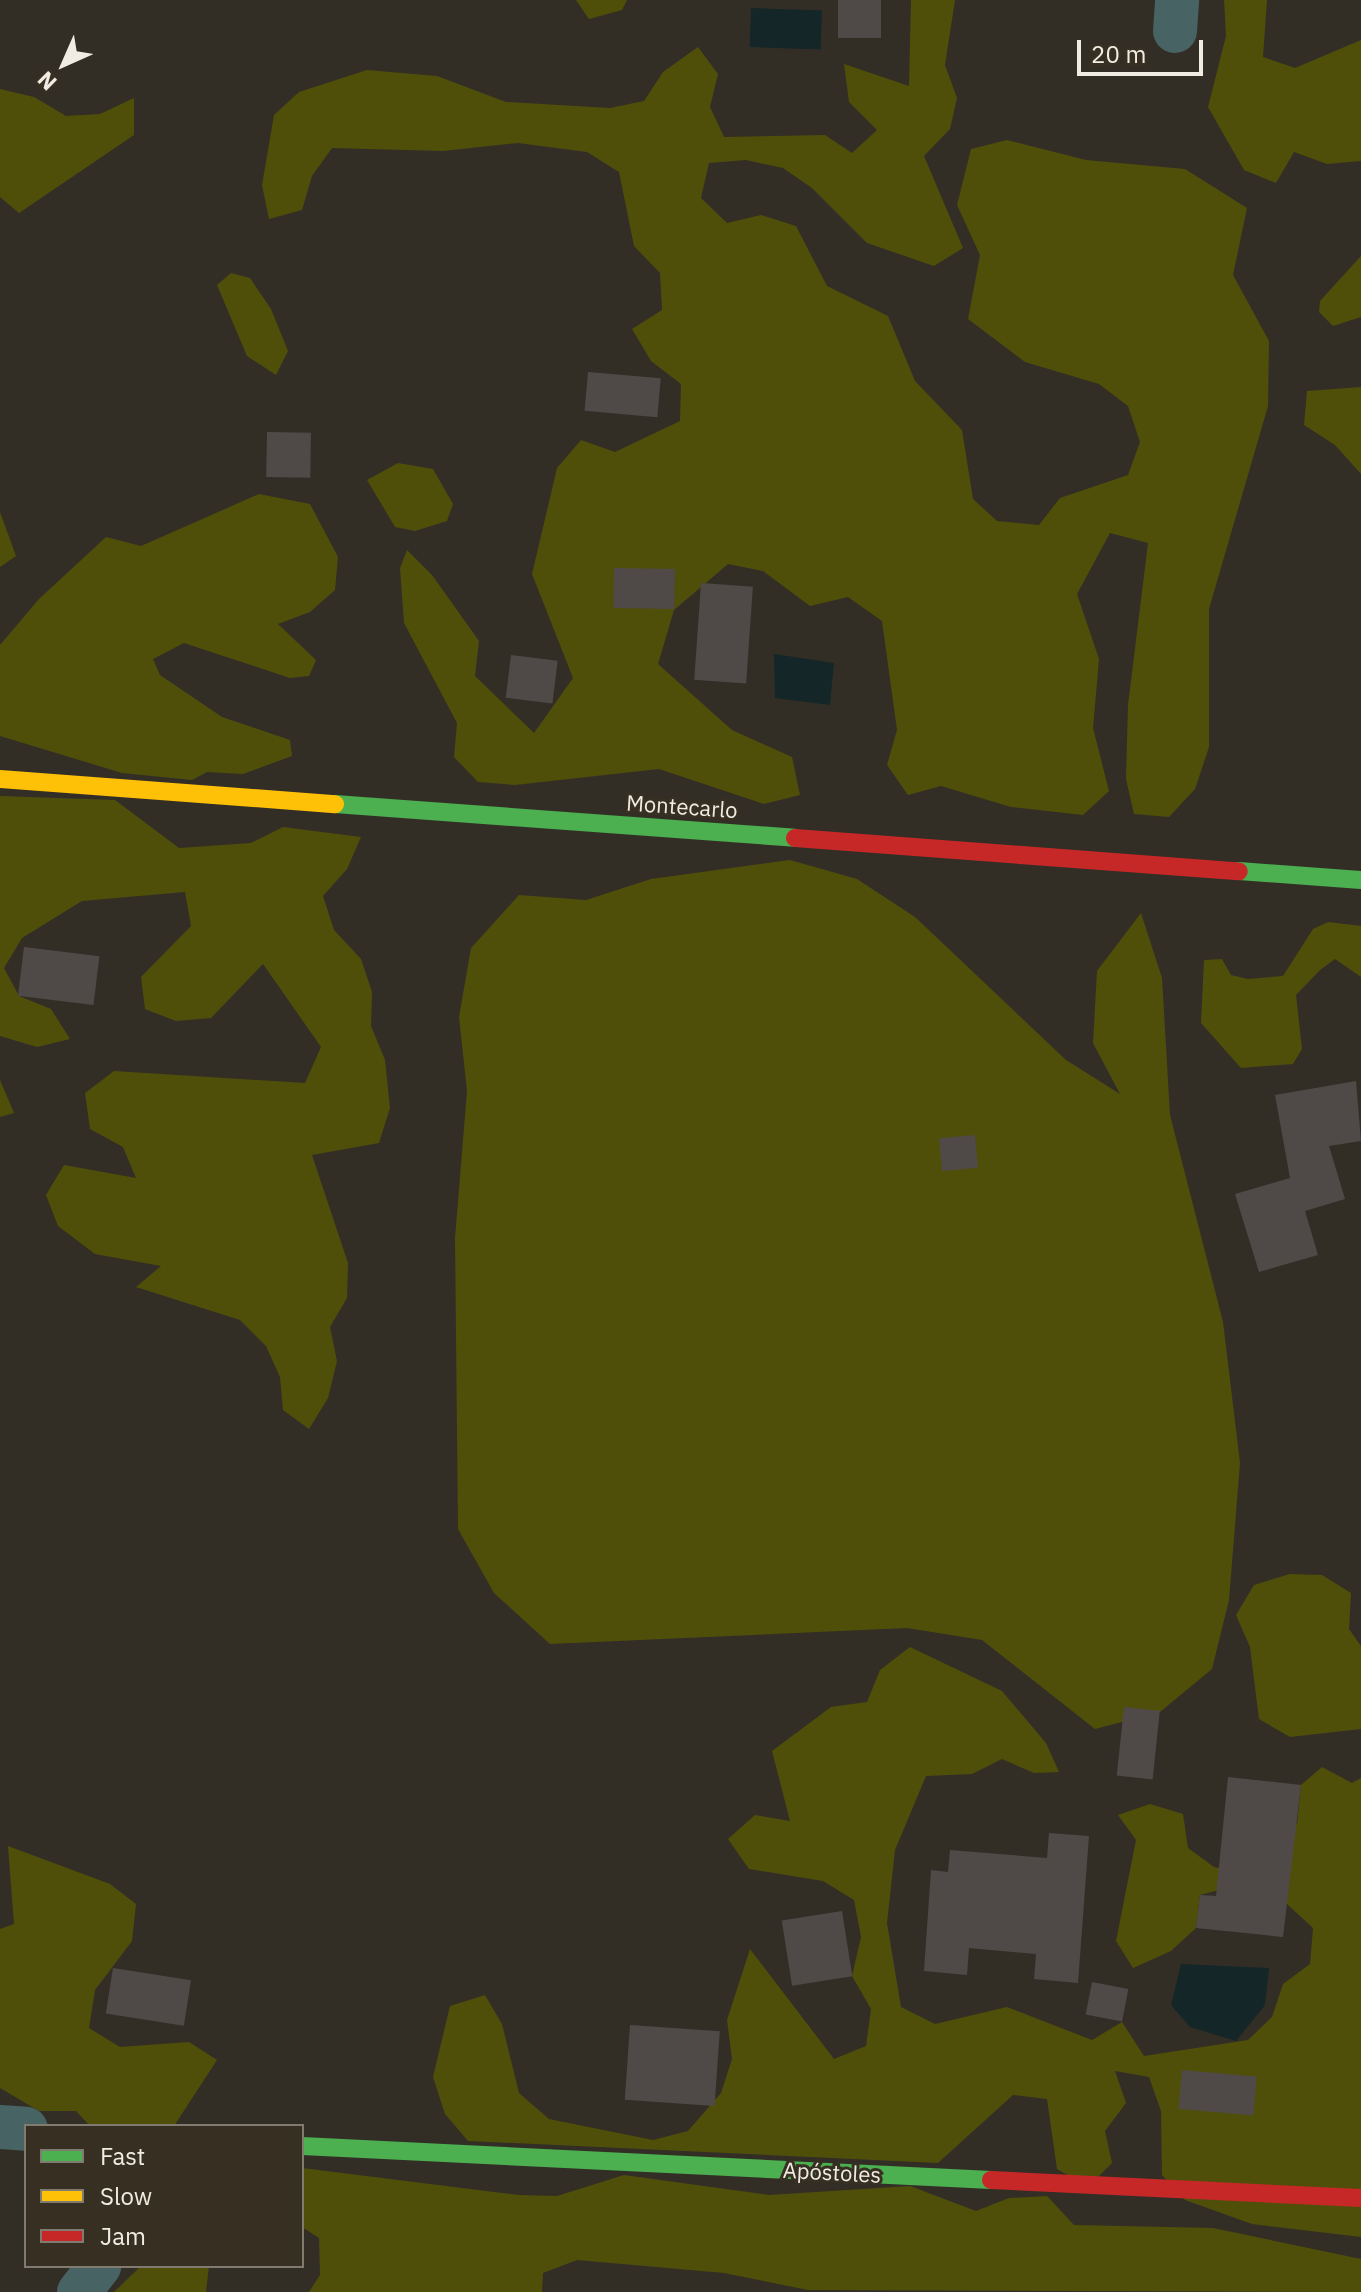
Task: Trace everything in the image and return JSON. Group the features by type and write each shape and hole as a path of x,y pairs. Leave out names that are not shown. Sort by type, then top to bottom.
{"street":[{"name":"Montecarlo","path":"0,779 1361,880"},
{"path":"0,2127 24,2129"},
{"name":"Apóstoles","path":"304,2146 1361,2198"},
{"path":"79,2292 97,2268"}],"shaded area":[{"path":"576,0 627,0 622,10 589,19"},
{"path":"911,0 955,0 945,65 957,98 950,129 924,156 963,248 934,266 867,243 812,188 783,168 746,160 709,163 701,198 727,223 761,215 796,226 827,286 888,316 915,381 962,430 973,499 997,521 1039,525 1060,498 1128,475 1140,442 1128,406 1099,384 1025,362 968,319 980,255 957,205 971,149 1007,140 1086,160 1185,169 1247,208 1233,275 1269,341 1268,406 1209,609 1209,747 1195,789 1169,817 1134,814 1126,779 1128,705 1148,543 1110,533 1077,594 1099,659 1093,728 1109,791 1083,815 1011,807 941,786 908,795 887,765 897,730 882,621 848,597 810,606 763,571 728,564 674,610 658,664 732,730 792,757 800,795 764,804 659,769 515,785 478,782 454,757 457,723 404,623 400,568 407,550 432,575 479,641 475,676 534,733 573,678 532,574 557,468 581,440 615,452 680,421 681,384 651,361 632,329 662,310 660,273 634,246 619,172 587,152 518,143 443,151 332,148 312,176 302,210 269,219 262,185 274,115 299,92 367,70 437,76 506,102 610,108 644,101 663,72 698,47 718,74 710,107 724,137 825,135 852,153 877,130 849,102 844,64 909,86"},
{"path":"1224,0 1267,0 1263,57 1295,68 1361,40 1361,161 1327,164 1294,152 1276,183 1244,170 1208,107 1226,36"},
{"path":"751,8 822,10 821,49 750,47"},
{"path":"0,89 34,97 66,116 100,114 134,98 134,135 19,213 0,197"},
{"path":"1361,256 1361,317 1333,326 1319,312 1320,301"},
{"path":"231,273 250,278 271,309 288,351 276,375 247,356 217,285"},
{"path":"1361,387 1361,474 1335,445 1304,425 1307,391"},
{"path":"398,463 433,469 453,504 447,521 415,531 395,527 367,480"},
{"path":"259,494 310,504 338,557 335,590 310,612 278,624 316,660 309,676 290,678 184,643 153,659 160,675 222,717 290,740 292,756 243,774 207,772 192,780 122,773 0,736 0,645 39,599 106,537 141,546"},
{"path":"0,512 16,556 0,567"},
{"path":"774,654 834,663 830,705 775,698"},
{"path":"0,796 115,800 179,848 251,843 283,827 361,837 347,869 323,896 334,930 361,959 372,992 371,1026 385,1060 390,1108 379,1143 312,1155 348,1263 347,1298 330,1327 337,1361 328,1398 309,1429 283,1410 280,1377 266,1346 240,1320 136,1287 161,1266 95,1254 58,1226 46,1195 64,1165 136,1178 123,1147 90,1129 85,1093 114,1071 305,1083 321,1047 263,964 211,1018 176,1021 145,1009 141,977 191,926 185,892 82,901 22,938 4,968 19,996 51,1009 70,1039 37,1047 0,1036"},
{"path":"790,860 857,879 915,917 1066,1060 1120,1094 1093,1043 1097,971 1141,913 1162,978 1170,1115 1223,1322 1240,1463 1229,1600 1212,1669 1160,1712 1095,1729 982,1640 907,1628 550,1644 494,1593 458,1529 455,1238 467,1091 459,1017 471,948 519,895 586,900 651,879"},
{"path":"1328,922 1361,926 1361,977 1335,959 1320,970 1296,995 1302,1049 1293,1064 1241,1068 1201,1023 1204,960 1222,959 1231,975 1248,979 1283,976 1313,929"},
{"path":"0,1080 14,1113 0,1117"},
{"path":"1290,1574 1322,1575 1351,1593 1349,1629 1361,1646 1361,1729 1290,1737 1259,1719 1250,1647 1236,1615 1254,1585"},
{"path":"910,1647 1002,1691 1046,1743 1059,1772 1034,1773 1002,1759 972,1774 926,1776 895,1850 887,1923 901,2007 935,2024 1007,2007 1092,2040 1122,2022 1144,2056 1248,2040 1272,2017 1283,1984 1310,1964 1313,1928 1287,1904 1234,1886 1200,1895 1196,1928 1171,1951 1133,1968 1116,1941 1136,1840 1118,1815 1150,1804 1183,1814 1188,1848 1214,1867 1247,1875 1297,1824 1301,1785 1322,1767 1352,1783 1361,1778 1361,2237 1252,2224 1185,2200 1162,2175 1161,2111 1149,2077 1115,2071 1126,2103 1105,2131 1112,2163 1088,2187 1057,2169 1047,2099 1013,2095 938,2163 468,2141 445,2114 433,2077 450,2006 485,1995 502,2024 519,2093 549,2119 653,2140 688,2131 721,2093 732,2059 727,2020 750,1949 834,2059 866,2046 871,2009 852,1976 861,1937 854,1900 823,1881 749,1869 728,1839 755,1815 790,1821 772,1751 831,1707 867,1702 880,1670"},
{"path":"8,1846 110,1884 136,1904 132,1941 95,1990 89,2028 120,2047 189,2042 217,2060 175,2124 88,2124 76,2111 39,2111 0,2088 0,1929 14,1924"},
{"path":"1181,1964 1269,1968 1265,2005 1236,2041 1190,2027 1171,2005"},
{"path":"304,2168 519,2195 557,2196 624,2175 769,2195 910,2186 976,2211 1009,2198 1047,2196 1074,2225 1213,2228 1361,2259 1361,2292 808,2290 724,2273 577,2260 543,2273 542,2292 309,2292 320,2275 319,2238 304,2228"},
{"path":"139,2268 209,2268 206,2292 114,2292"}],"building":[{"path":"838,0 881,0 881,38 838,38"},
{"path":"588,372 661,378 657,417 585,411"},
{"path":"267,432 311,433 310,478 266,477"},
{"path":"614,568 675,569 674,609 613,608"},
{"path":"701,583 753,587 746,683 694,680"},
{"path":"511,655 558,661 552,703 506,698"},
{"path":"24,947 99,956 93,1005 18,996"},
{"path":"1356,1081 1361,1141 1329,1146 1345,1199 1305,1211 1318,1255 1259,1272 1235,1194 1290,1178 1275,1095"},
{"path":"975,1135 978,1168 942,1171 939,1138"},
{"path":"1124,1707 1160,1711 1153,1779 1117,1776"},
{"path":"1228,1777 1301,1785 1283,1937 1196,1928 1200,1895 1216,1896"},
{"path":"1049,1833 1089,1836 1078,1983 1034,1979 1036,1954 969,1948 967,1975 924,1971 931,1870 948,1872 950,1850 1047,1858"},
{"path":"842,1911 852,1976 792,1986 782,1921"},
{"path":"113,1968 191,1980 184,2026 106,2013"},
{"path":"1092,1982 1128,1989 1122,2021 1086,2014"},
{"path":"630,2025 720,2031 715,2106 625,2100"},
{"path":"1182,2070 1257,2077 1253,2115 1179,2109"}],"traffic: fast":[{"path":"335,804 795,838"},
{"path":"1239,871 1361,880"},
{"path":"304,2146 991,2180"}],"traffic: slow":[{"path":"0,779 335,804"}],"traffic: jam":[{"path":"795,838 1239,871"},
{"path":"991,2180 1361,2198"}]}
